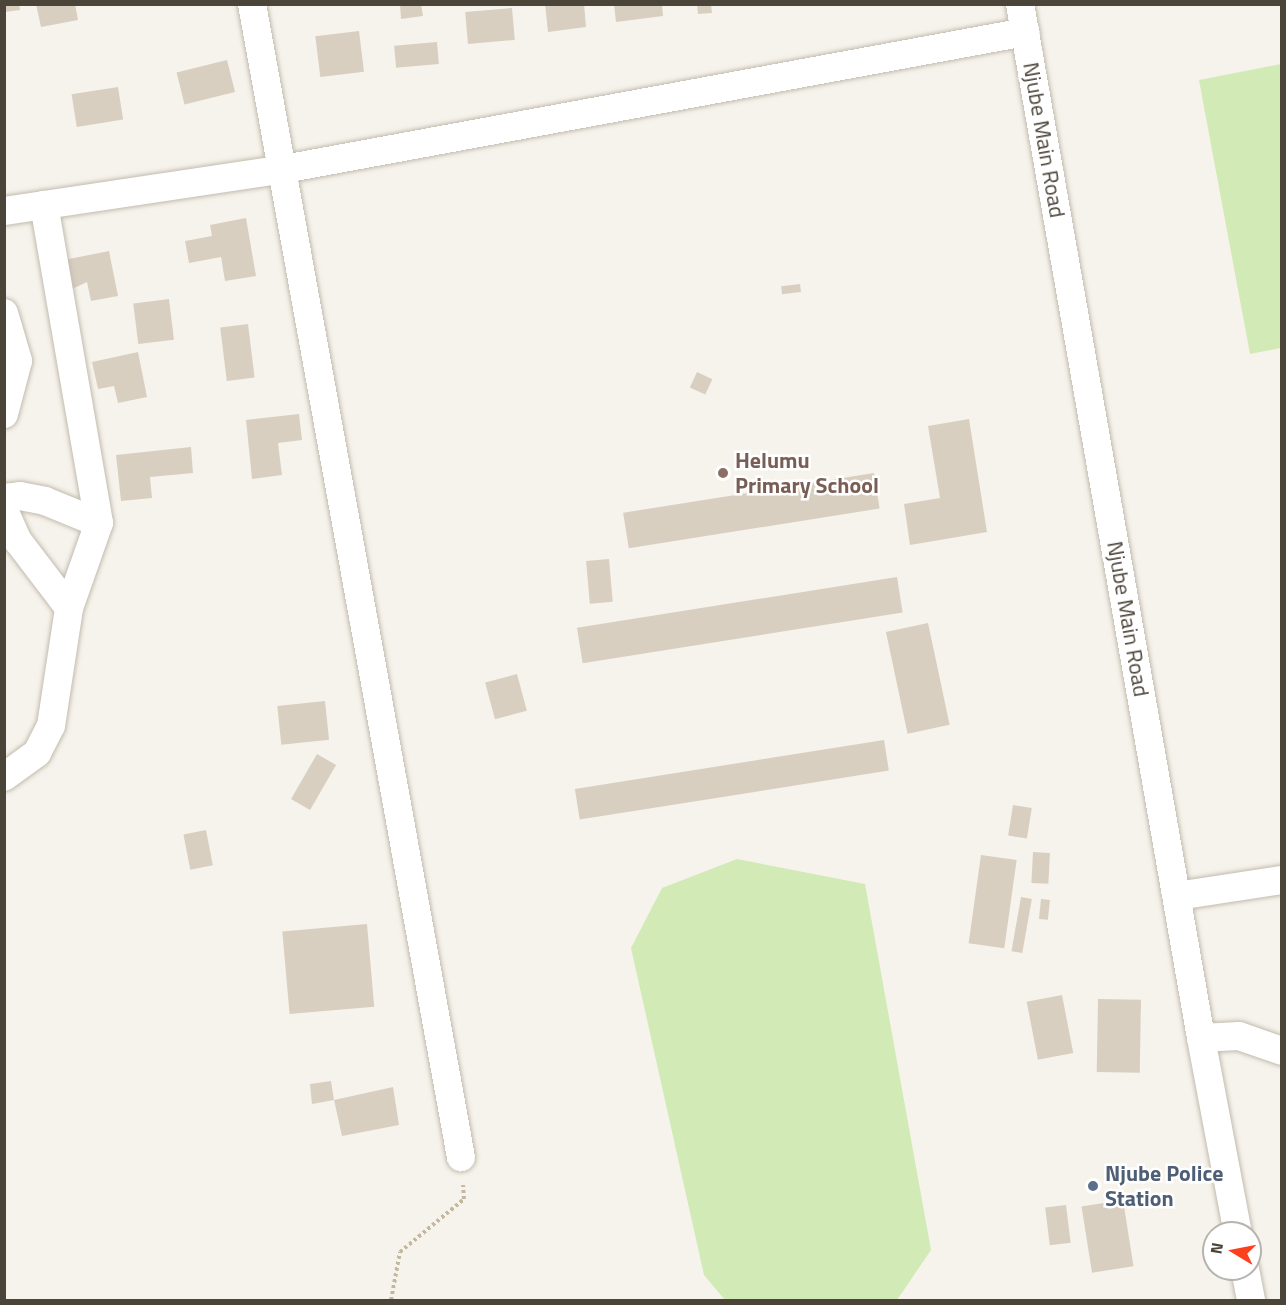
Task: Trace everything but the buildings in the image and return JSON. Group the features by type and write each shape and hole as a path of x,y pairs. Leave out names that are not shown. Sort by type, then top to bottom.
{"street":[{"path":"252,4 284,169 461,1157"},
{"path":"4,211 284,169 1023,18"},
{"name":"Njube Main Road","path":"1023,18 1201,1038 1236,1221"},
{"path":"4,777 38,753 51,726 69,608 99,523 44,205"},
{"path":"4,313 18,362 4,414"},
{"path":"4,498 20,496 45,501 99,523"},
{"path":"4,510 18,541 69,608"},
{"path":"1177,896 1281,880"},
{"path":"1201,1038 1239,1036 1281,1051"},
{"path":"1247,1281 1251,1300"}],"path":[{"path":"391,1300 400,1252 464,1198 461,1157"}],"green space":[{"path":"1281,64 1281,348 1250,354 1199,80"},
{"path":"737,859 865,884 931,1250 897,1300 725,1300 704,1275 631,948 662,888"}],"place":[{"name":"Helumu Primary School","path":"723,473"},
{"name":"Njube Police Station","path":"1093,1186"}]}
